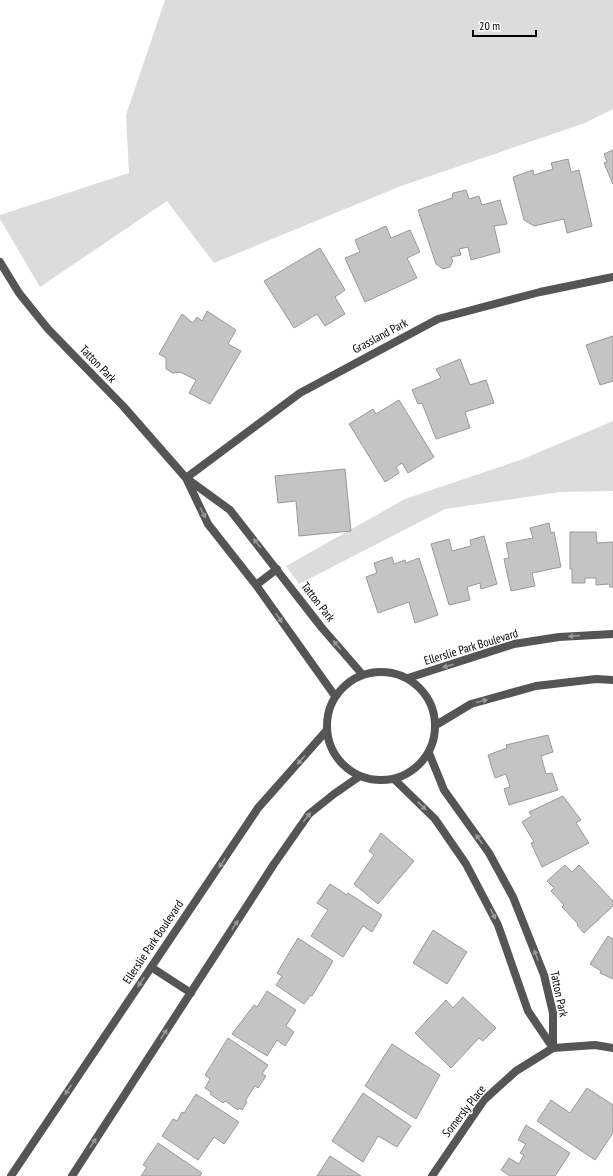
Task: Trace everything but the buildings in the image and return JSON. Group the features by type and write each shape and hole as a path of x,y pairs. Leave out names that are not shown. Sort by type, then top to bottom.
{"street":[{"name":"Tatton Park","path":"0,262 19,293 48,329 123,406 186,478 230,510 322,628 362,674"},
{"name":"Grassland Park","path":"186,478 300,393 438,319 540,292 613,277"},
{"name":"Tatton Park","path":"186,478 208,524 256,585 335,696"},
{"path":"256,585 277,569"},
{"name":"Ellerslie Park Boulevard","path":"408,678 514,644 559,637 613,634"},
{"path":"378,671 394,673 408,678 423,690 432,707 436,725 434,740 429,753 414,769 394,779 371,780 360,776 348,769 337,758 330,745 327,730 328,713 335,696 347,683 362,674 378,671"},
{"path":"436,725 471,704 536,686 596,679 613,680"},
{"name":"Ellerslie Park Boulevard","path":"11,1176 258,808 327,730"},
{"name":"Tatton Park","path":"429,753 444,790 489,853 513,897 544,975 553,1013 553,1048"},
{"path":"72,1176 191,992 309,814 360,776"},
{"path":"394,779 435,819 466,864 498,925 528,1011 553,1048"},
{"path":"151,967 191,992"},
{"name":"Somersly Place","path":"432,1176 484,1100 516,1071 553,1048 595,1045 613,1048"}],"shaded area":[{"path":"165,0 613,0 613,109 585,123 401,186 214,263 167,201 40,287 0,219 0,215 129,173 126,115"},
{"path":"613,421 613,491 560,492 445,509 299,584 286,566 405,499 523,459"}]}
